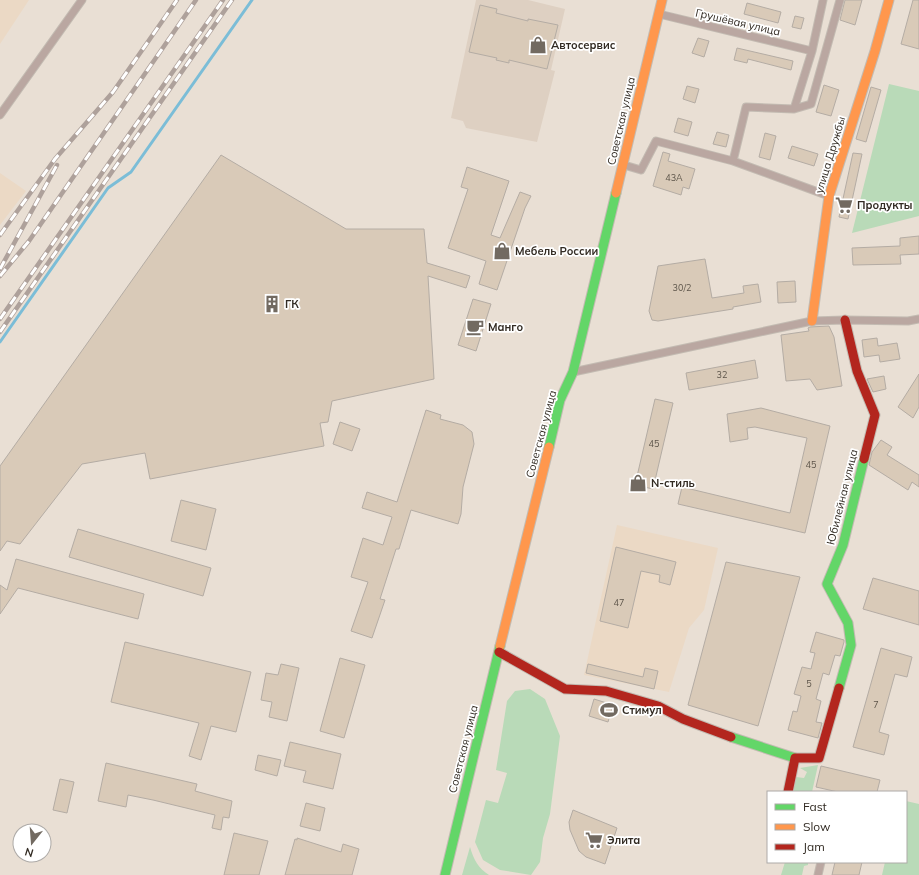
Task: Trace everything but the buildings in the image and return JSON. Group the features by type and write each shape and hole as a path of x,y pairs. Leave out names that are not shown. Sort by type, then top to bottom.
{"main road":[{"name":"Советская улица","path":"445,875 560,400 573,372 624,165 662,0"},
{"name":"улица Дружбы","path":"812,321 829,196 875,51 889,0"},
{"name":"Юбилейная улица","path":"795,758 819,758 851,645 848,623 827,584 844,545 875,415 857,371 845,320"},
{"path":"499,652 566,689 606,691 658,706 683,719 761,748 795,758 788,791"}],"street":[{"path":"0,115 82,0"},
{"path":"794,109 812,51 823,0"},
{"path":"733,161 746,107 794,109 811,104 840,0"},
{"name":"Грушёвая улица","path":"658,14 812,51"},
{"path":"624,165 641,170 656,141 733,161 829,196"},
{"path":"573,372 812,321 908,321 919,319"},
{"path":"818,875 821,863"}],"shaded area":[{"path":"0,0 29,0 0,44"},
{"path":"476,0 528,0 565,9 551,70 555,71 537,142 466,128 463,121 451,118"},
{"path":"0,173 26,191 0,225"},
{"path":"617,525 718,548 704,610 689,628 669,692 584,675"}],"green space":[{"path":"889,84 919,91 919,216 852,233"},
{"path":"530,689 545,699 560,736 550,814 543,838 540,862 531,875 500,870 483,860 475,842 486,800 498,803 507,773 496,770 507,701 515,691"},
{"path":"818,765 812,791 793,791 796,777 804,778 807,772 800,768"},
{"path":"907,801 919,804 919,875 882,875 885,863 907,863"},
{"path":"470,847 477,863 482,870 489,875 462,875"},
{"path":"785,863 808,863 808,865 804,866 802,875 781,875"}],"waterway":[{"path":"0,342 108,188 131,172 252,0"}],"railway":[{"path":"0,235 55,159 113,92 177,0"},
{"path":"0,276 29,241 196,0"},
{"path":"0,319 223,0"},
{"path":"0,332 232,0"},
{"path":"0,269 57,165"}],"traffic: fast":[{"path":"549,447 560,400 573,372 616,193"},
{"path":"839,688 851,645 848,623 827,584 843,545 864,459"},
{"path":"445,875 500,646"},
{"path":"731,737 795,758"}],"traffic: slow":[{"path":"616,193 662,0"},
{"path":"812,321 829,196 875,51 889,0"},
{"path":"500,646 549,447"}],"traffic: jam":[{"path":"845,320 857,371 875,415 864,459"},
{"path":"499,652 565,689 606,691 658,706 683,719 731,737"},
{"path":"788,791 795,758 819,758 839,688"}],"place":[{"name":"Автосервис","path":"538,45"},
{"name":"Продукты","path":"844,205"},
{"name":"Мебель России","path":"502,251"},
{"name":"ГК","path":"272,304"},
{"name":"Манго","path":"475,327"},
{"name":"N-стиль","path":"638,483"},
{"name":"Стимул","path":"609,710"},
{"name":"Элита","path":"594,840"}]}
